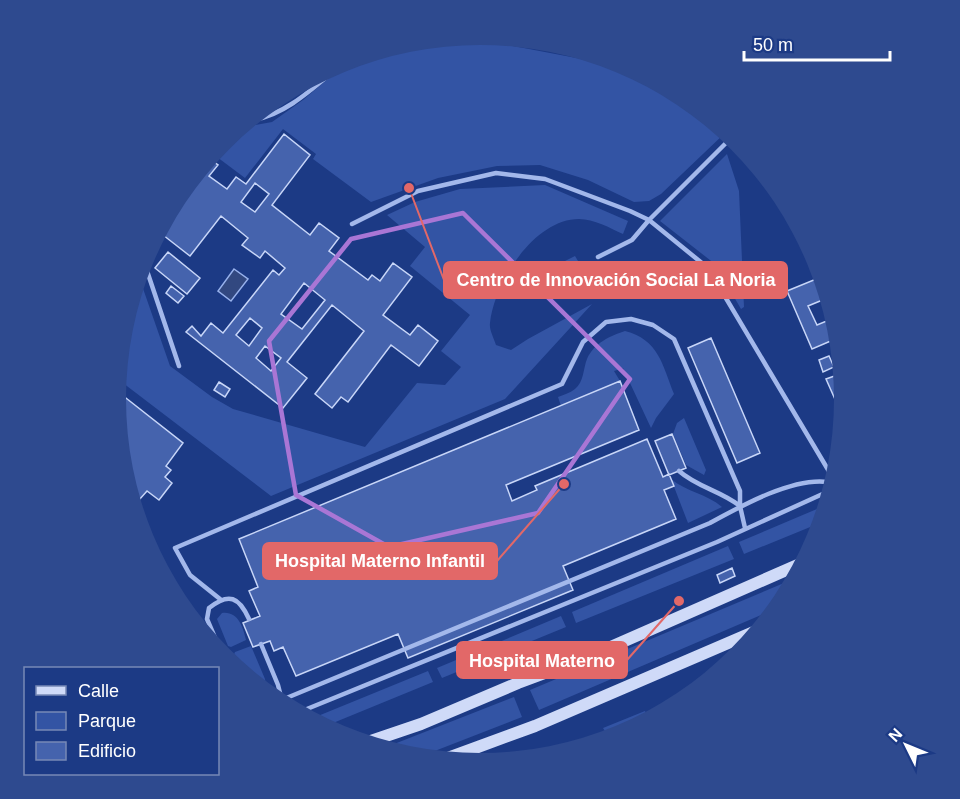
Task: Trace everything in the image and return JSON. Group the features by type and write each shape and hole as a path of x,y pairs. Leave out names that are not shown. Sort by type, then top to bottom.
{"main road":[{"path":"378,739 421,724 518,683 588,657 792,568"},
{"path":"461,753 535,726 744,636"}],"lane":[{"path":"263,119 270,118 314,87"},
{"path":"598,257 632,240 725,144"},
{"path":"352,224 418,191 496,173 545,179 649,220 708,268 828,469"},
{"path":"148,274 179,366"},
{"path":"249,620 243,607 231,599 220,599 190,575 175,548 562,384 583,342 606,322 631,319 653,325 674,339 740,491 740,507 745,528"},
{"path":"679,471 688,480 726,496 740,507"},
{"path":"287,696 710,523 740,507 800,483 824,483"},
{"path":"307,709 717,542 821,494"},
{"path":"212,632 207,620 209,608 220,599"},
{"path":"261,644 281,693"}],"highlighted area":[{"path":"463,213 630,379 538,513 389,547 296,495 269,341 351,239"}],"green space":[{"path":"457,46 522,48 573,57 616,72 657,92 696,118 720,138 661,194 649,201 634,202 588,180 540,165 497,166 438,178 371,202 313,159 316,154 283,129 245,178 220,159 256,125 272,122 326,81 388,57"},
{"path":"727,154 739,191 744,307 741,309 715,264 660,221"},
{"path":"545,185 628,221 623,234 590,220 562,222 532,241 519,256 499,290 493,307 490,326 496,345 511,350 592,304 505,399 271,496 126,385 132,330 143,289 170,366 212,397 233,409 365,447 417,383 445,385 461,367 441,351 470,315 410,266 425,247 387,215 415,202 460,189"},
{"path":"575,256 578,261 568,273 545,287 541,284 555,266"},
{"path":"625,331 645,340 652,347 662,363 674,394 651,428 623,368 614,371 620,381 561,406 558,397 571,392 578,386 587,359 598,344"},
{"path":"684,418 706,470 704,475 686,465 673,434 677,423"},
{"path":"671,479 710,499 722,507 688,523"},
{"path":"817,509 811,527 744,554 739,542"},
{"path":"728,546 734,559 576,623 572,612"},
{"path":"783,583 761,615 539,710 530,690"},
{"path":"222,613 236,617 246,640 231,647 228,646 217,619"},
{"path":"561,616 566,627 442,678 437,668"},
{"path":"251,646 265,682 234,655 235,652"},
{"path":"428,671 433,682 334,722 320,715"},
{"path":"514,697 522,717 435,751 395,744"},
{"path":"645,711 646,713 605,731 603,728"}],"shaded area":[{"path":"234,269 248,279 231,301 218,291"}],"building":[{"path":"284,134 310,155 272,205 310,235 319,223 339,238 329,251 368,280 372,275 380,281 393,263 412,277 383,315 410,335 418,325 438,341 419,366 391,345 348,402 341,397 332,408 315,394 364,331 332,305 287,362 307,378 283,408 186,332 192,326 201,336 211,323 223,333 273,270 279,275 285,268 265,251 260,258 242,245 248,238 221,216 190,256 165,237 185,203 216,163 218,165 209,176 227,189 236,177 246,184","holes":["255,183 269,194 255,212 241,202","304,283 325,300 302,329 281,314","250,318 262,328 249,346 236,335","265,346 281,358 271,371 256,358"]},
{"path":"168,252 200,278 187,294 155,268"},
{"path":"814,280 820,301 808,306 817,325 826,321 830,342 812,349 787,291"},
{"path":"171,286 184,296 178,303 166,293"},
{"path":"711,338 760,453 737,463 688,348"},
{"path":"829,356 833,368 823,372 819,360"},
{"path":"834,376 834,397 826,379"},
{"path":"620,381 639,430 506,485 512,501 537,490 535,486 647,439 663,477 669,474 674,486 664,490 676,519 563,566 573,590 408,658 398,634 296,676 283,647 274,651 270,641 253,647 243,623 260,616 249,591 258,587 239,539"},
{"path":"219,382 230,389 225,397 214,390"},
{"path":"125,397 183,443 166,466 171,470 165,477 172,483 159,500 147,491 140,499 132,469"},
{"path":"672,434 686,468 669,475 655,441"},
{"path":"732,568 735,576 720,583 717,575"}],"place":[{"name":"Centro de Innovación Social La Noria","path":"409,188"},
{"name":"Hospital Materno Infantil","path":"564,484"},
{"name":"Hospital Materno","path":"679,601"}]}
